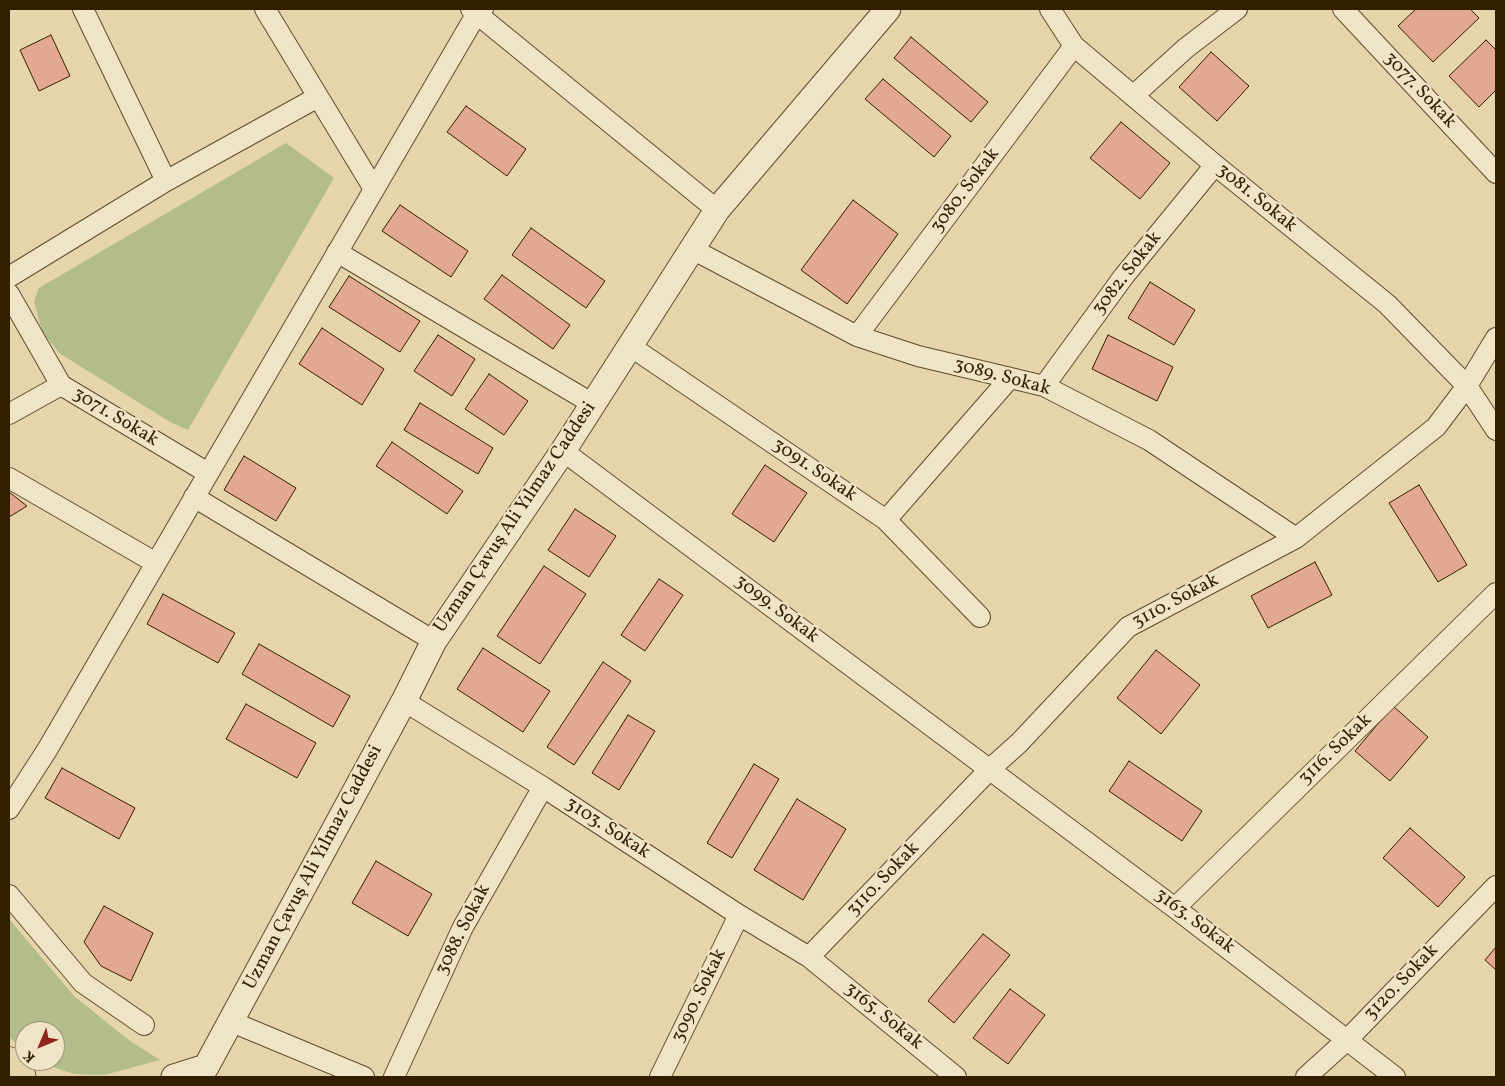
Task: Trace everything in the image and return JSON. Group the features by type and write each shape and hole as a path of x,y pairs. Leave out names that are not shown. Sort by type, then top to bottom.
{"main road":[{"path":"9,1061 22,1077"}],"street":[{"path":"83,9 166,181"},
{"path":"265,9 374,190"},
{"name":"Uzman Çavuş Ali Yılmaz Caddesi","path":"202,1072 232,1022 404,701 434,641 563,451 717,210 888,9"},
{"name":"3081. Sokak","path":"1050,9 1074,46 1214,165 1387,304 1467,386 1496,430"},
{"path":"1133,96 1186,48 1237,9"},
{"name":"3077. Sokak","path":"1343,9 1496,173"},
{"path":"9,809 47,750 477,10 717,210"},
{"name":"3080. Sokak","path":"857,336 1074,46"},
{"path":"9,277 166,181 318,97"},
{"name":"3082. Sokak","path":"1044,386 1124,276 1214,165"},
{"name":"3089. Sokak","path":"692,249 857,336 918,356 1044,386 1149,440 1296,538"},
{"path":"337,252 592,404"},
{"name":"3071. Sokak","path":"9,294 61,385 208,473"},
{"name":"3110. Sokak","path":"810,957 1128,627 1296,538 1436,427 1467,386 1496,338"},
{"name":"3091. Sokak","path":"630,346 886,520 980,617"},
{"path":"886,520 1010,378"},
{"path":"9,414 61,385"},
{"name":"3099. Sokak","path":"563,451 990,770"},
{"path":"9,478 156,563"},
{"path":"194,497 434,641"},
{"name":"3116. Sokak","path":"1176,908 1496,593"},
{"name":"3103. Sokak","path":"404,701 543,787 739,915 810,957"},
{"name":"3163. Sokak","path":"990,770 1176,908 1395,1077"},
{"name":"3088. Sokak","path":"394,1077 463,927 543,787"},
{"name":"3120. Sokak","path":"1306,1077 1348,1039 1496,886"},
{"path":"9,895 83,983 144,1025"},
{"name":"3090. Sokak","path":"660,1077 739,915"},
{"name":"3165. Sokak","path":"810,957 955,1077"},
{"path":"232,1022 364,1077"},
{"path":"174,1077 202,1072"}],"green space":[{"path":"286,143 334,178 188,430 170,422 59,353 42,331 34,302 39,288"},
{"path":"9,919 74,996 130,1041 160,1060 104,1075 74,1074 65,1071 65,1021 15,1021 15,1043 9,1037"}],"building":[{"path":"1416,9 1470,9 1479,18 1433,62 1398,26"},
{"path":"51,35 70,76 39,91 20,50"},
{"path":"911,37 988,102 971,122 894,58"},
{"path":"1486,40 1496,50 1496,90 1479,107 1449,76"},
{"path":"1211,52 1249,86 1217,121 1179,87"},
{"path":"883,79 951,136 934,157 865,99"},
{"path":"466,106 526,149 507,176 447,132"},
{"path":"1121,122 1170,163 1140,199 1090,158"},
{"path":"853,200 898,234 847,304 801,270"},
{"path":"400,205 468,251 451,277 382,231"},
{"path":"531,228 605,281 586,308 512,255"},
{"path":"502,275 570,325 553,349 484,299"},
{"path":"349,276 420,321 400,352 329,307"},
{"path":"1150,282 1195,310 1174,345 1128,318"},
{"path":"322,328 384,369 362,405 299,364"},
{"path":"438,335 475,359 452,396 414,371"},
{"path":"1108,335 1173,367 1157,401 1092,369"},
{"path":"489,374 528,401 504,435 465,409"},
{"path":"420,403 493,448 478,474 404,430"},
{"path":"392,442 463,491 447,514 376,466"},
{"path":"244,456 296,488 276,521 224,490"},
{"path":"765,465 807,493 774,542 732,514"},
{"path":"1419,485 1467,565 1438,582 1389,503"},
{"path":"9,492 27,506 9,517"},
{"path":"575,509 616,536 589,577 548,550"},
{"path":"1315,562 1332,595 1268,628 1251,596"},
{"path":"544,566 586,594 540,664 497,636"},
{"path":"659,579 683,595 645,651 621,635"},
{"path":"163,594 235,633 218,663 147,624"},
{"path":"259,644 350,696 333,727 242,674"},
{"path":"483,648 550,691 523,732 457,689"},
{"path":"1156,650 1200,685 1161,734 1117,698"},
{"path":"603,662 631,681 574,765 547,747"},
{"path":"246,704 316,743 297,778 226,739"},
{"path":"1393,706 1428,737 1390,781 1355,751"},
{"path":"628,715 655,731 619,790 592,773"},
{"path":"1129,761 1202,811 1182,841 1109,791"},
{"path":"754,764 779,779 732,858 707,843"},
{"path":"62,768 135,808 119,839 45,798"},
{"path":"797,799 846,829 803,900 754,870"},
{"path":"1410,828 1465,877 1438,907 1383,858"},
{"path":"376,861 432,894 408,936 352,903"},
{"path":"104,906 153,933 131,981 101,966 84,942"},
{"path":"983,934 1010,955 954,1023 928,1001"},
{"path":"1496,947 1496,970 1485,960"},
{"path":"1010,989 1045,1015 1008,1064 973,1038"}]}
